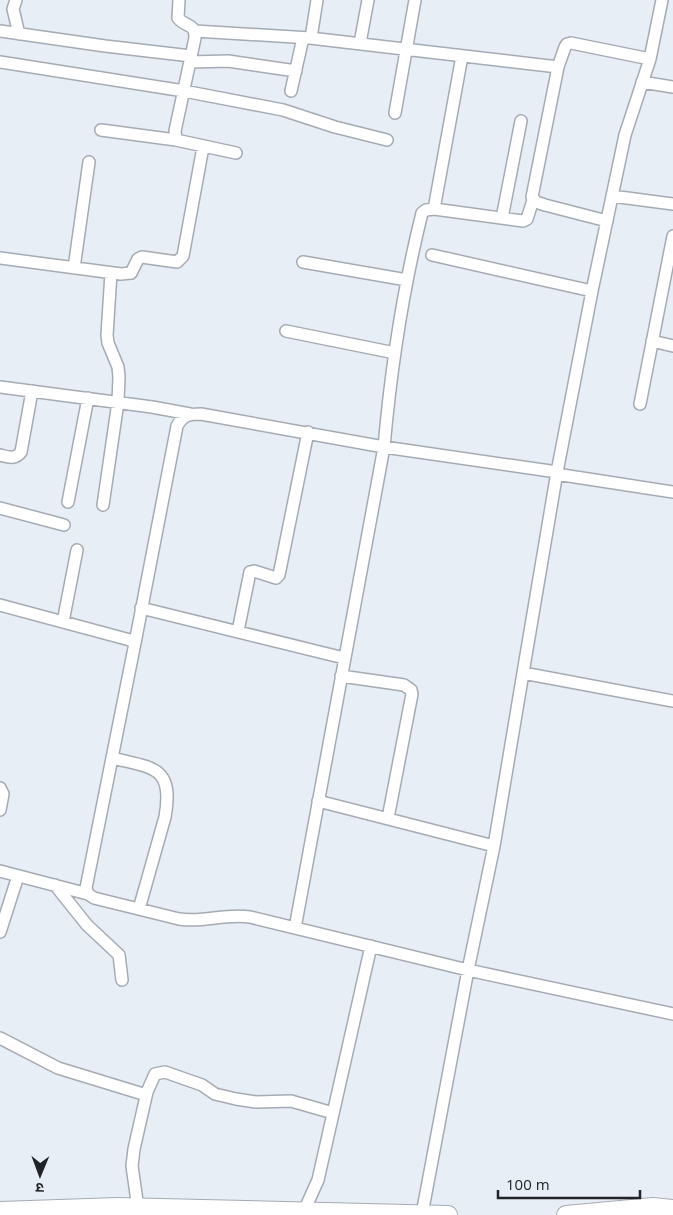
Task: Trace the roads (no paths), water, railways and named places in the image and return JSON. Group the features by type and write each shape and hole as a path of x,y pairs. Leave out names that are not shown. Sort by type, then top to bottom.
{"highway":[{"path":"566,1215 652,1207 673,1209"},
{"path":"0,1211 138,1208 448,1215"}],"street":[{"path":"16,0 13,9 19,34"},
{"path":"179,0 178,18 195,31 307,38 558,67"},
{"path":"291,91 317,0"},
{"path":"360,44 368,0"},
{"path":"395,113 415,0"},
{"path":"422,1214 468,970 494,846 557,473 592,291 626,135 650,59 662,0"},
{"path":"176,140 175,131 191,59 195,31"},
{"path":"0,32 191,59 228,61 296,71"},
{"path":"295,928 384,447 389,391 395,353 407,280 422,213 426,210 434,209 526,220 533,200 532,195 558,67 566,44 650,59"},
{"path":"434,209 462,56"},
{"path":"0,62 184,91 283,110 335,127 387,140"},
{"path":"642,82 673,87"},
{"path":"502,218 521,121"},
{"path":"101,130 176,140 236,153"},
{"path":"0,258 111,273 131,273 138,259 142,257 172,262 181,260 204,146"},
{"path":"74,268 89,162"},
{"path":"612,196 673,204"},
{"path":"533,200 607,222"},
{"path":"640,404 652,341 669,276 673,236"},
{"path":"432,255 592,291"},
{"path":"303,262 407,280"},
{"path":"103,505 118,402 118,367 108,343 107,335 111,273"},
{"path":"286,330 395,353"},
{"path":"652,341 673,346"},
{"path":"0,387 201,414 384,447 673,492"},
{"path":"0,455 11,458 19,455 21,452 32,391"},
{"path":"68,502 88,398"},
{"path":"88,894 86,888 176,426 181,418 190,414"},
{"path":"238,631 250,572 254,571 276,578 279,575 308,432"},
{"path":"0,508 64,525"},
{"path":"63,622 77,550"},
{"path":"0,605 130,640 135,643"},
{"path":"142,608 344,658"},
{"path":"523,673 673,701"},
{"path":"341,676 404,685 411,690 412,694 388,818"},
{"path":"112,758 149,767 159,772 164,783 167,806 165,817 139,909"},
{"path":"0,788 2,800 0,810"},
{"path":"318,801 494,846"},
{"path":"0,871 88,894 94,898 194,922 235,914 468,970 673,1014"},
{"path":"0,932 18,876"},
{"path":"55,885 87,925 119,955 122,980"},
{"path":"304,1211 318,1180 371,946"},
{"path":"0,1038 58,1068 139,1093 147,1092"},
{"path":"138,1208 132,1166 134,1149 147,1092 155,1074 165,1072 202,1085 215,1094 250,1101 290,1101 333,1113"}]}
